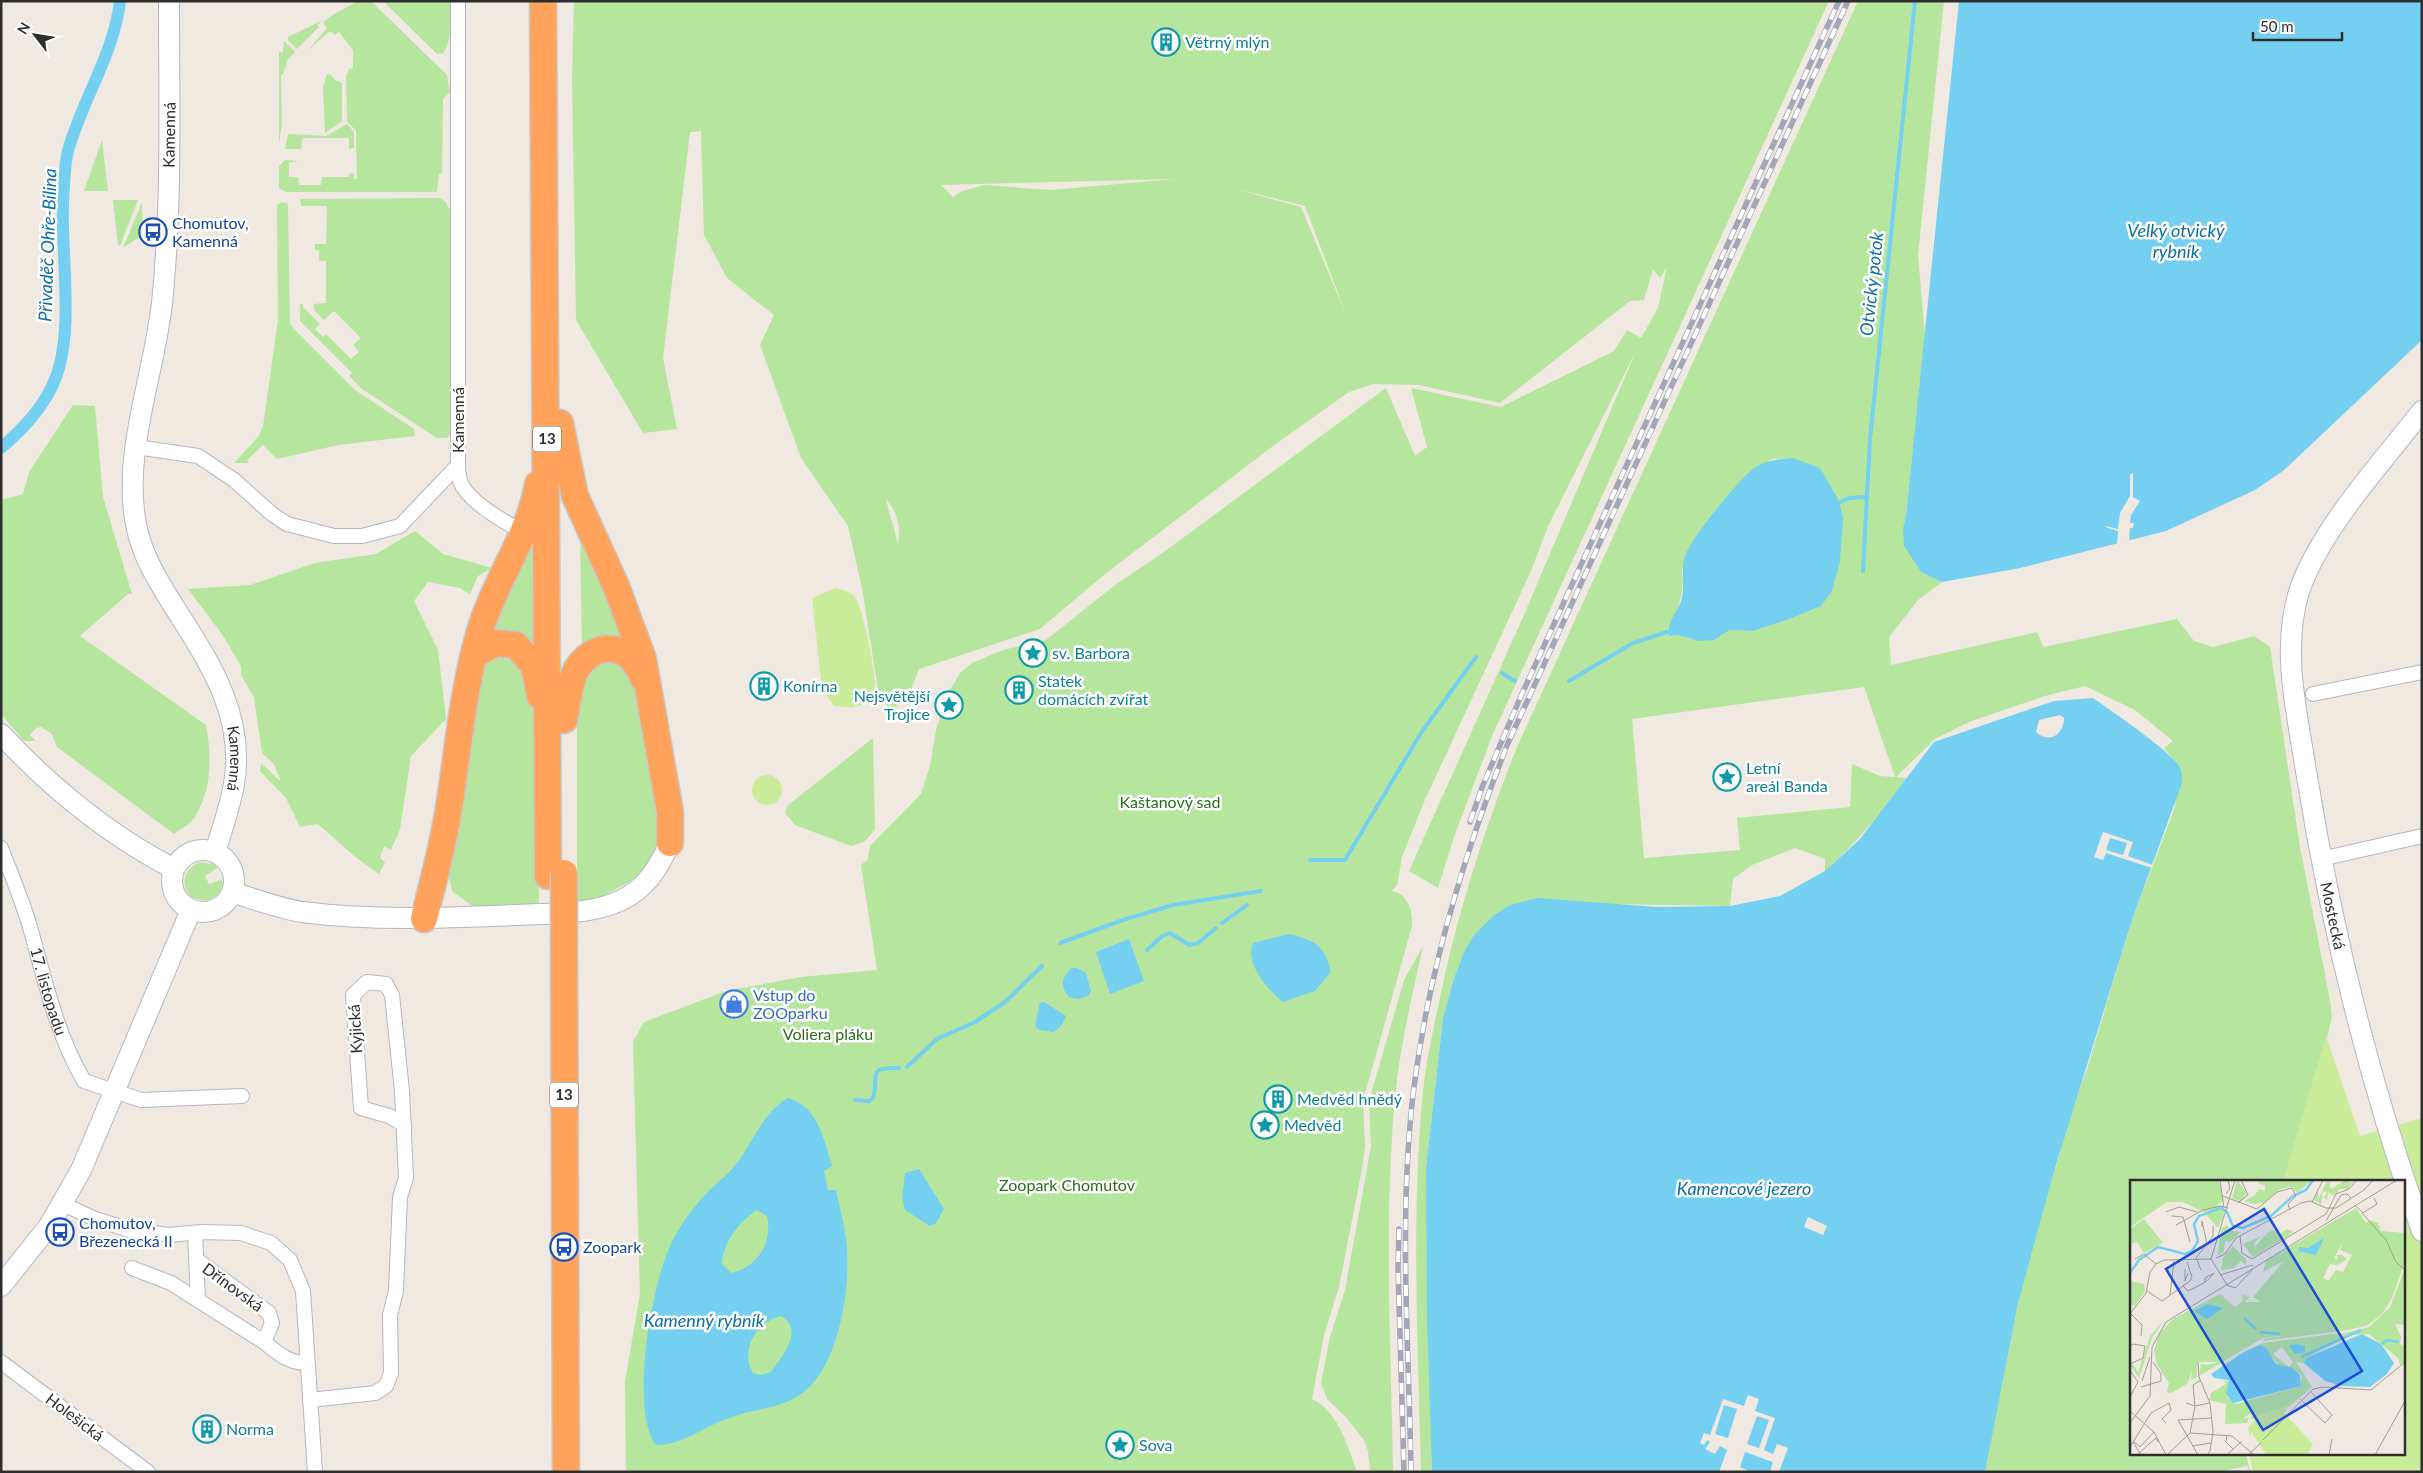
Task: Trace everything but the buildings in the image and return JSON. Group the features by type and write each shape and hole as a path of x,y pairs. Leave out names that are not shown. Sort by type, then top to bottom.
{"highway":[{"name":"13","path":"543,1 564,720 556,874"},
{"name":"13","path":"558,1 549,749 556,874 566,1472"},
{"path":"424,919 447,821 481,628 525,533 554,423"},
{"path":"554,423 575,496 636,633 643,658 670,812 670,843"},
{"path":"475,654 496,643 516,645 534,666 549,749"},
{"path":"564,720 576,668 598,650 608,648 620,650 629,656 639,666 648,693"},
{"name":"13","path":"551,1472 550,1256 547,1244 557,945"}],"street":[{"name":"Kamenná","path":"170,1 164,293 160,328 136,447 131,481 132,504 137,532 147,560 215,673 227,698 234,725 236,752 234,782 215,852"},
{"name":"Kamenná","path":"136,447 198,456 234,480 272,514 287,524 334,536 362,536 400,526 458,465 458,1"},
{"name":"Mostecká","path":"2404,1180 2365,1050 2322,859 2294,691 2291,655 2292,628 2299,592 2309,569 2339,518 2422,411"},
{"path":"458,465 460,482 469,494 494,515 525,533"},
{"path":"2312,694 2422,672"},
{"path":"1,734 22,756 69,798 140,851 174,869"},
{"path":"2322,859 2422,836"},
{"path":"232,892 299,911 375,919 424,919 587,910 627,897 643,886 654,873 670,843"},
{"name":"17. listopadu","path":"1,848 5,864 29,925 55,1019 70,1056 84,1081 141,1100 242,1096"},
{"path":"196,851 215,852 229,864 233,873 232,892 227,901 211,911 191,910 177,898 172,879 174,869 179,861 196,851"},
{"path":"1,1286 63,1204 81,1170 191,910"},
{"name":"Kyjická","path":"310,1400 375,1393 386,1386 391,1373 390,1315 396,1291 400,1197 406,1178 404,1125 392,995 386,984 367,982 353,995 361,1108 389,1116 404,1125"},
{"name":"Mostecká","path":"2406,1186 2422,1231"},
{"path":"63,1204 95,1219 130,1230 168,1235 241,1233 271,1243 290,1260 303,1291 315,1472"},
{"name":"Dřínovská","path":"195,1233 198,1299"},
{"name":"Dřínovská","path":"197,1260 269,1313 272,1323 264,1342"},
{"name":"Dřínovská","path":"132,1268 171,1283 264,1342 284,1358 295,1363 307,1356"},
{"name":"Holešická","path":"1,1362 148,1472"}],"green space":[{"path":"358,1 370,1 374,4 447,75 449,88 452,90 443,99 442,173 439,174 437,192 286,192 279,188 279,166 285,160 298,161 289,163 289,177 298,177 299,185 321,185 322,177 349,177 349,173 354,174 354,179 357,179 356,131 347,121 346,76 349,69 353,68 353,50 339,32 335,35 330,31 309,49 327,28 323,23 326,20"},
{"path":"383,1 452,1 450,35 443,53 437,54"},
{"path":"574,1 1829,1 1492,736 1454,837 1438,888 1409,871 1524,615 1636,351 1548,526 1531,571 1424,802 1402,857 1397,885 1392,891 1406,899 1412,915 1412,926 1363,1101 1365,1146 1362,1169 1339,1287 1324,1335 1312,1399 1329,1412 1335,1421 1346,1441 1357,1472 626,1472 625,1381 640,1294 633,1042 644,1022 726,991 801,977 877,970 861,865 868,859 870,846 921,794 930,766 936,730 946,697 960,673 972,663 1003,650 1046,640 1115,585 1164,552 1386,388 1415,456 1427,447 1411,388 1501,407 1614,351 1627,330 1641,338 1658,308 1667,267 1660,278 1653,269 1644,300 1630,301 1500,403 1419,385 1373,384 1349,392 1277,443 1105,574 1040,629 919,669 911,690 892,712 879,696 862,588 848,526 801,458 760,345 774,315 727,278 704,235 701,131 690,132 663,358 677,429 643,433 576,320 572,77","holes":["1175,179 1050,190 985,185 962,191 953,197 941,185","1229,187 1305,206 1347,317 1301,207","886,500 893,509 897,520 898,544"]},
{"path":"1858,1 1944,1 1918,255 1925,336 1906,515 1903,528 1921,572 1942,582 1918,600 1889,637 1891,665 2037,632 2043,647 2177,619 2194,641 2213,647 2254,636 2270,647 2300,847 2330,1000 2332,1017 2327,1039 2284,1180 2130,1180 2130,1456 2246,1456 2250,1472 2247,1466 2218,1472 1980,1472 1995,1418 2015,1318 2019,1283 2061,1150 2061,1141 2087,1069 2132,920 2175,807 2180,767 2164,748 2173,741 2135,710 2085,686 2045,696 1969,722 1935,739 1896,777 1906,778 1868,827 1825,871 1825,859 1795,848 1752,865 1733,879 1730,906 1607,904 1465,950 1454,978 1443,1018 1426,1168 1432,1472 1421,1472 1416,1234 1419,1139 1424,1080 1454,937 1493,809 1517,747","holes":["1793,458 1821,606 1754,631 1730,630 1714,640 1689,639 1668,629 1680,600 1683,584 1682,568 1754,469 1773,459","1864,687 1895,777 1880,776 1852,764 1850,807 1737,818 1740,850 1644,858 1632,719"]},
{"path":"323,20 317,25 319,27 297,49 288,40 288,37"},
{"path":"284,41 295,52 288,59 281,75 282,124 279,145 279,52 283,52"},
{"path":"327,74 342,83 342,121 325,133 323,87"},
{"path":"347,124 354,132 354,148 349,149 349,138 303,138 301,149 285,149 288,134 326,136"},
{"path":"102,140 108,191 84,191"},
{"path":"439,198 446,202 448,208 452,206 451,433 447,438 437,438 362,389 349,376 352,373 300,321 300,304 303,304 303,307 320,324 315,329 323,337 326,334 351,359 359,352 353,345 361,338 334,311 324,320 314,310 314,304 326,303 326,261 319,261 319,250 315,250 315,244 326,244 327,206 301,206 300,199"},
{"path":"113,200 138,200 120,246 118,245"},
{"path":"142,202 143,235 124,247 124,246"},
{"path":"282,202 287,203 288,206 290,323 292,327 355,390 414,429 415,436 338,445 277,459 263,445 247,460 249,463 234,463 258,437 263,427 278,320 277,205"},
{"path":"73,405 95,406 103,497 132,594 128,594 80,636 206,725 210,760 205,795 193,820 174,834 57,747 52,734 41,727 36,728 30,735 36,741 24,741 1,714 1,500 23,494 29,472"},
{"path":"415,531 443,554 492,568 478,576 470,594 460,588 428,582 414,601 438,650 446,719 411,756 400,829 391,850 384,846 380,858 385,862 379,874 354,856 318,824 300,827 286,798 260,771 261,763 281,782 274,764 262,753 254,697 241,675 241,666 222,634 188,589 250,585 315,563 376,554"},
{"path":"580,533 624,639 595,637 582,650"},
{"path":"536,536 534,646 491,638 498,610"},
{"path":"836,588 850,593 859,605 873,666 875,683 872,694 867,702 854,707 834,706 822,689 812,598"},
{"path":"512,653 531,676 536,722 539,905 474,907 452,891 448,873 481,664 486,659"},
{"path":"606,655 635,672 661,840 644,871 633,880 603,896 577,903 577,706 582,677"},
{"path":"873,738 875,830 864,842 851,846 795,825 785,813 787,806"},
{"path":"767,775 777,780 782,790 777,800 767,805 757,800 752,790 757,780"},
{"path":"200,862 213,864 217,868 205,876 209,884 221,880 223,882 219,894 208,901 192,898 186,888 185,878 187,873 194,865"},
{"path":"1423,946 1401,1053 1392,1136 1389,1280 1393,1472 1370,1472 1368,1451 1364,1440 1345,1416 1327,1399 1321,1383 1330,1337 1345,1290 1371,1146 1369,1101 1404,980"},
{"path":"2326,1036 2360,1136 2422,1118 2422,1472 2253,1472 2249,1456 2406,1456 2406,1180 2284,1180"}],"water":[{"name":"Velký otvický rybník","path":"1959,1 2422,1 2422,340 2283,471 2255,490 2166,531 2020,568 1942,582 1921,572 1904,546 1903,528 1906,515"},
{"path":"1793,458 1820,468 1839,501 1843,518 1840,561 1832,591 1821,606 1790,619 1753,631 1730,630 1714,640 1698,641 1678,635 1669,636 1670,623 1682,595 1685,556 1696,536 1726,497 1753,469 1767,462"},
{"name":"Kamencové jezero","path":"2093,698 2141,732 2176,761 2182,773 2182,783 2132,920 2055,1168 2018,1303 1985,1472 1432,1472 1427,1318 1426,1168 1443,1018 1454,978 1465,950 1475,934 1493,916 1510,905 1538,898 1657,907 1730,906 1780,896 1825,871 1860,839 1934,742 2054,701","holes":["2060,715 2064,718 2061,729 2055,736 2041,736 2036,732 2039,720"]},
{"path":"1289,934 1306,939 1317,945 1325,956 1331,972 1315,991 1283,1002 1259,976 1251,951 1253,943"},
{"path":"1129,939 1144,981 1110,994 1096,952"},
{"path":"1071,968 1077,968 1086,973 1091,991 1088,996 1078,999 1069,997 1066,993 1063,982"},
{"path":"1044,1002 1066,1016 1062,1025 1054,1032 1039,1030 1035,1026 1040,1003"},
{"name":"Kamenný rybník","path":"788,1098 798,1102 813,1116 822,1135 832,1166 824,1171 828,1190 836,1190 843,1220 847,1267 843,1308 839,1330 832,1350 823,1369 812,1385 790,1401 735,1416 675,1442 656,1445 648,1428 644,1404 644,1375 651,1314 664,1260 675,1236 695,1206 743,1155 759,1128 780,1104","holes":["757,1210 767,1216 768,1235 765,1244 756,1259 749,1265 731,1273 722,1264 725,1248 738,1227","781,1316 788,1322 791,1329 789,1344 771,1372 761,1375 753,1373 748,1356 753,1338 765,1324"]},
{"path":"919,1169 944,1209 936,1223 930,1226 905,1210 902,1197 905,1173"}],"pier":[{"path":"2133,473 2133,497 2140,501 2131,515 2130,523 2134,523 2133,528 2130,528 2129,541 2117,544 2118,531 2105,527 2118,529 2120,513 2130,496 2130,474"},
{"path":"2103,832 2133,842 2128,856 2153,865 2152,868 2106,853 2103,860 2094,857","holes":["2110,838 2127,843 2123,855 2106,850"]},
{"path":"1808,1217 1827,1226 1823,1235 1804,1227"},
{"path":"1748,1395 1759,1399 1755,1411 1775,1418 1764,1450 1773,1454 1777,1444 1788,1448 1779,1472 1770,1472 1773,1462 1745,1452 1740,1467 1751,1472 1719,1472 1727,1450 1720,1446 1715,1454 1705,1449 1710,1442 1707,1440 1704,1445 1700,1443 1704,1433 1710,1435 1723,1399 1744,1406","holes":["1724,1405 1737,1409 1728,1438 1715,1434","1757,1416 1769,1420 1759,1448 1747,1444"]}],"waterway":[{"name":"Přivaděč Ohře-Bílina","path":"1,448 18,433 40,407 56,377 61,358 66,315 63,204 64,177 68,151 81,114 105,58 117,21 120,1"},
{"name":"Otvický potok","path":"1863,571 1870,439 1915,1"},
{"path":"1836,504 1849,498 1866,497"},
{"path":"1569,681 1633,643 1670,631"},
{"path":"1310,860 1345,860 1421,733 1476,657"},
{"path":"1502,673 1515,681"},
{"path":"1060,943 1123,920 1173,905 1261,891"},
{"path":"1222,923 1247,905"},
{"path":"1147,950 1162,936 1170,933 1189,945 1198,943 1216,928"},
{"path":"907,1067 937,1039 975,1022 1005,1002 1042,966"},
{"path":"855,1100 869,1101 873,1098 878,1071 888,1068 899,1068"}],"railway":[{"path":"1470,822 1483,785 1521,696 1839,1"},
{"path":"1411,1472 1405,1231 1409,1135 1414,1087 1429,999 1450,912 1477,827 1508,743 1848,1"},
{"path":"1399,1229 1398,1267 1404,1472"}],"place":[{"name":"Větrný mlýn","path":"1166,42"},
{"name":"Chomutov, Kamenná","path":"153,232"},
{"name":"sv. Barbora","path":"1033,653"},
{"name":"Konírna","path":"764,686"},
{"name":"Statek domácích zvířat","path":"1019,690"},
{"name":"Nejsvětější Trojice","path":"949,705"},
{"name":"Letní areál Banda","path":"1727,777"},
{"name":"Vstup do ZOOparku","path":"734,1004"},
{"name":"Medvěd hnědý","path":"1278,1099"},
{"name":"Medvěd","path":"1265,1125"},
{"name":"Chomutov, Březenecká II","path":"60,1232"},
{"name":"Zoopark","path":"564,1247"},
{"name":"Norma","path":"207,1429"},
{"name":"Sova","path":"1120,1445"}],"park label":[{"name":"Kaštanový sad","path":"1170,802"},
{"name":"Voliera pláku","path":"828,1034"},
{"name":"Zoopark Chomutov","path":"1067,1185"}]}
